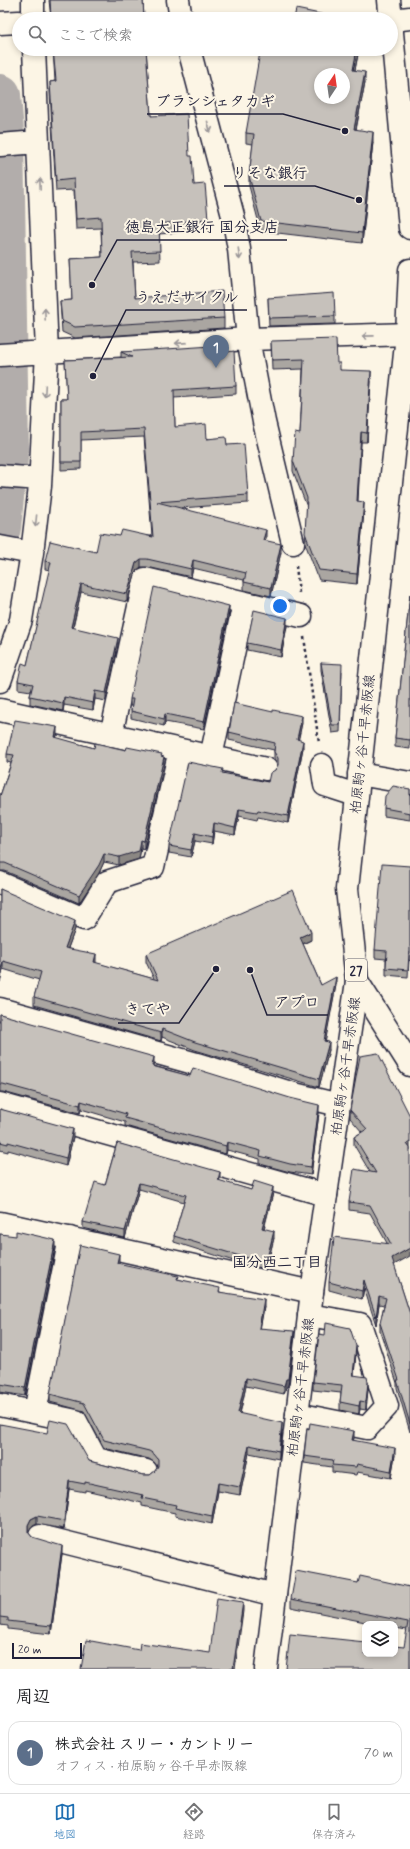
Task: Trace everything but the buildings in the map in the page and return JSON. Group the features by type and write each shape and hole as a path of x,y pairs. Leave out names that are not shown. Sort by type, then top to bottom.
{"street":[{"path":"24,12 33,0"},
{"path":"178,0 180,12"},
{"path":"398,30 410,228"},
{"path":"0,681 6,646 21,620 17,550 35,479 43,352 31,143 34,56"},
{"path":"190,56 233,216 239,249 248,338 264,422 293,543"},
{"path":"0,145 31,143"},
{"name":"柏原駒ヶ谷千早赤阪線","path":"266,1669 312,1292 357,981 347,889 409,334 410,270"},
{"path":"0,355 248,338 409,334"},
{"path":"0,476 35,479"},
{"path":"111,735 145,579 302,616"},
{"path":"211,757 244,603"},
{"path":"0,710 266,769"},
{"path":"0,883 84,919 107,882 153,867 180,750"},
{"path":"322,765 325,785 410,783"},
{"path":"357,981 410,1065"},
{"path":"0,1009 197,1064 294,1094 339,1105"},
{"path":"0,1104 326,1195"},
{"path":"0,1223 312,1292"},
{"path":"35,1412 70,1238"},
{"path":"297,1414 367,1428 387,1406 360,1324 309,1315"},
{"path":"0,1405 76,1420 96,1459 146,1471"},
{"path":"40,1536 275,1595"}],"path":[{"path":"293,543 322,765"}],"waterway":[{"path":"0,95 3,132 8,448 0,528"}],"place":[{"name":"ブランシェタカギ","path":"345,131"},
{"name":"りそな銀行","path":"359,200"},
{"name":"徳島大正銀行 国分支店","path":"92,285"},
{"name":"株式会社 スリー・カントリー","path":"216,368"},
{"name":"うえだサイクル","path":"93,376"},
{"name":"きてや","path":"216,969"},
{"name":"アプロ","path":"250,970"}],"district":[{"name":"国分西二丁目","path":"277,1262"}]}
